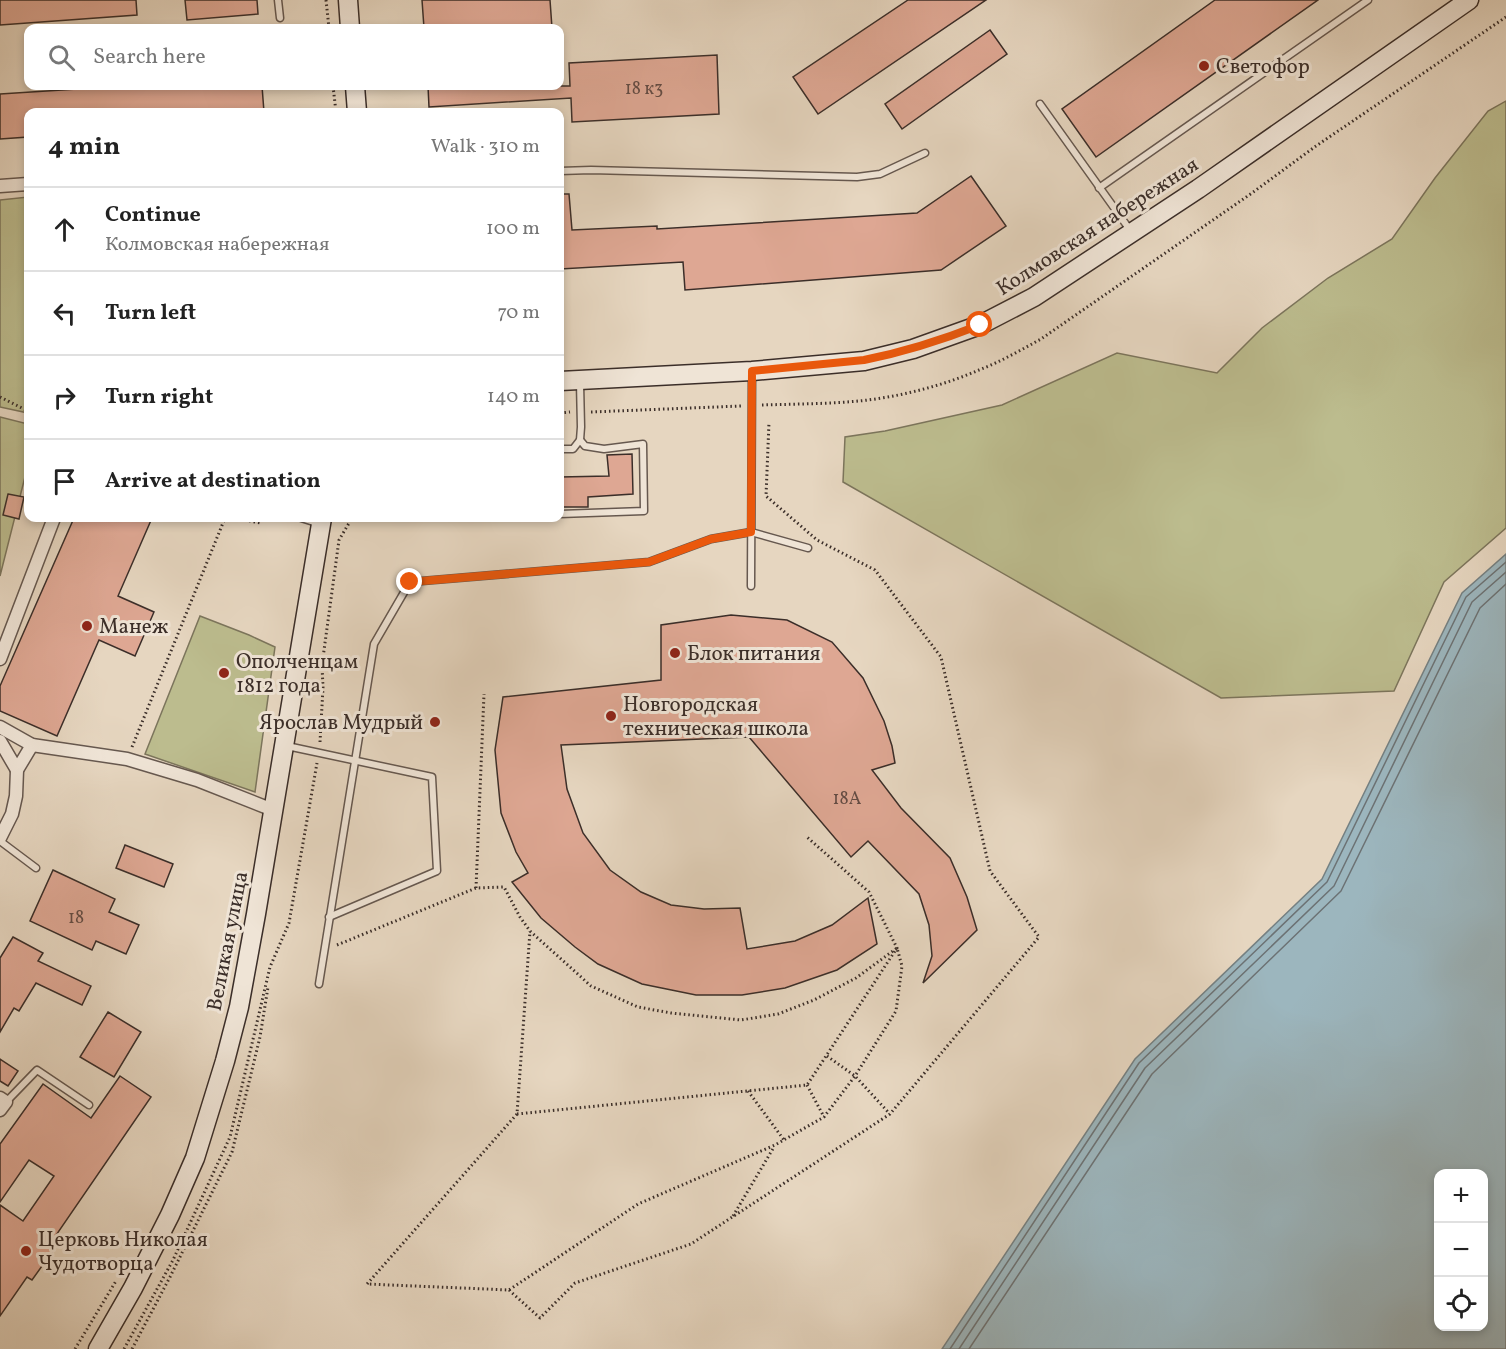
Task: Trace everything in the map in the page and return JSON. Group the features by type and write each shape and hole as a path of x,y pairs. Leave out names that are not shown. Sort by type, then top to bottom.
{"main road":[{"path":"348,0 350,24"},
{"name":"Колмовская набережная","path":"564,381 752,371 864,360 913,349 960,333 1034,297 1132,233 1469,0"},
{"path":"355,90 357,108"},
{"name":"Великая улица","path":"98,1349 133,1288 170,1215 195,1158 225,1060 238,1007 321,522"}],"street":[{"path":"0,186 24,184"},
{"path":"0,659 52,522"},
{"path":"0,727 32,745 127,759 196,780 273,810"},
{"path":"0,741 18,770"},
{"path":"0,839 12,814 18,770 32,745"}],"lane":[{"path":"278,0 280,18"},
{"path":"1099,188 1368,0"},
{"path":"1040,104 1132,233"},
{"path":"564,171 857,177 880,174 926,153"},
{"path":"751,586 752,371"},
{"path":"564,449 573,449 579,440 580,380"},
{"path":"564,514 644,512 643,444 604,448 585,446 579,440"},
{"path":"319,984 374,644 410,582 649,562 711,539 751,532 808,548"},
{"path":"283,745 432,777 437,871 329,916"},
{"path":"0,839 36,868"},
{"path":"2,1104 37,1070 89,1105"}],"path":[{"path":"326,0 328,24"},
{"path":"333,90 336,108"},
{"path":"0,397 24,409"},
{"path":"509,1290 540,1318 575,1283 691,1244 890,1114 1039,937 990,871 941,657 875,570 817,540 766,496 769,422"},
{"path":"127,759 223,522"},
{"path":"255,522 260,523"},
{"path":"339,540 350,522"},
{"path":"476,888 484,694"},
{"path":"530,931 517,1114 367,1284 509,1290 638,1204 776,1145 824,1117 855,1076 896,1011 902,966 897,948 869,892 807,837"},
{"path":"324,950 476,888 504,887 530,931 591,986 638,1007 670,1013 741,1020 778,1014 814,1000 856,978 897,948"},
{"path":"517,1114 807,1085 897,948"},
{"path":"132,1349 232,1152 260,1037 270,967"},
{"path":"827,1056 855,1076 890,1114"},
{"path":"807,1085 824,1117"},
{"path":"748,1091 784,1140"},
{"path":"732,1218 776,1145"},
{"path":"75,1349 117,1278"}],"green space":[{"path":"1506,101 1506,528 1444,582 1394,691 1221,698 843,482 845,437 885,431 1002,405 1117,353 1217,373 1262,328 1328,278 1392,239 1435,178 1488,111"},
{"path":"24,197 24,412 0,407 0,200"},
{"path":"0,417 24,423 24,481 0,576"},
{"path":"200,616 275,647 255,792 145,754"}],"water":[{"path":"1506,554 1506,1349 942,1349 1135,1059 1322,879 1462,593"}],"building":[{"path":"0,0 136,0 137,15 0,25"},
{"path":"185,0 257,0 258,14 187,20"},
{"path":"422,0 550,0 552,24 424,24"},
{"path":"908,0 986,0 818,114 793,77"},
{"path":"1215,0 1318,0 1096,157 1062,109"},
{"path":"990,30 1007,54 902,129 885,104"},
{"path":"717,55 719,114 572,122 571,98 429,107 428,90 564,90 564,86 570,86 569,63"},
{"path":"62,90 262,90 264,108 24,108 24,137 0,139 0,94"},
{"path":"971,176 1006,226 941,270 685,290 683,262 564,269 564,194 569,194 572,230 657,226 657,229 917,213"},
{"path":"632,454 633,494 588,497 588,507 564,507 564,477 609,476 607,455"},
{"path":"8,494 24,497 19,519 3,515"},
{"name":"Манеж","path":"72,522 150,522 118,596 154,612 135,656 99,640 57,736 0,711 0,686"},
{"path":"731,615 787,620 832,642 863,678 884,721 895,763 872,770 901,808 950,858 967,897 977,930 923,983 932,956 929,925 919,894 868,841 851,857 749,737 561,745 567,789 583,833 610,870 641,892 671,905 704,909 740,908 747,949 795,941 832,925 868,898 877,944 837,970 785,988 742,995 696,995 642,984 598,964 575,947 541,918 512,882 528,873 516,852 501,813 495,750 503,697 661,680 661,625"},
{"path":"125,845 173,864 164,887 116,868"},
{"path":"53,870 115,899 109,912 139,925 126,954 96,941 92,950 30,921"},
{"path":"13,937 43,953 38,961 91,986 82,1005 36,983 19,1011 14,1008 0,1032 0,958"},
{"path":"108,1012 141,1032 114,1077 80,1057"},
{"path":"0,1059 18,1071 8,1086 0,1081"},
{"path":"120,1076 151,1097 52,1241 57,1245 32,1280 27,1277 0,1316 0,1205 23,1221 54,1176 29,1160 0,1202 0,1144 43,1084 91,1118"}],"place":[{"name":"Светофор","path":"1204,66"},
{"name":"Манеж","path":"87,626"},
{"name":"Блок питания","path":"675,653"},
{"name":"Ополченцам 1812 года","path":"224,673"},
{"name":"Новгородская техническая школа","path":"611,716"},
{"name":"Ярослав Мудрый","path":"435,722"},
{"name":"Церковь Николая Чудотворца","path":"26,1251"}],"route":[{"path":"410,582 649,562 711,539 751,532 752,371 881,357 929,344 980,325"}]}
